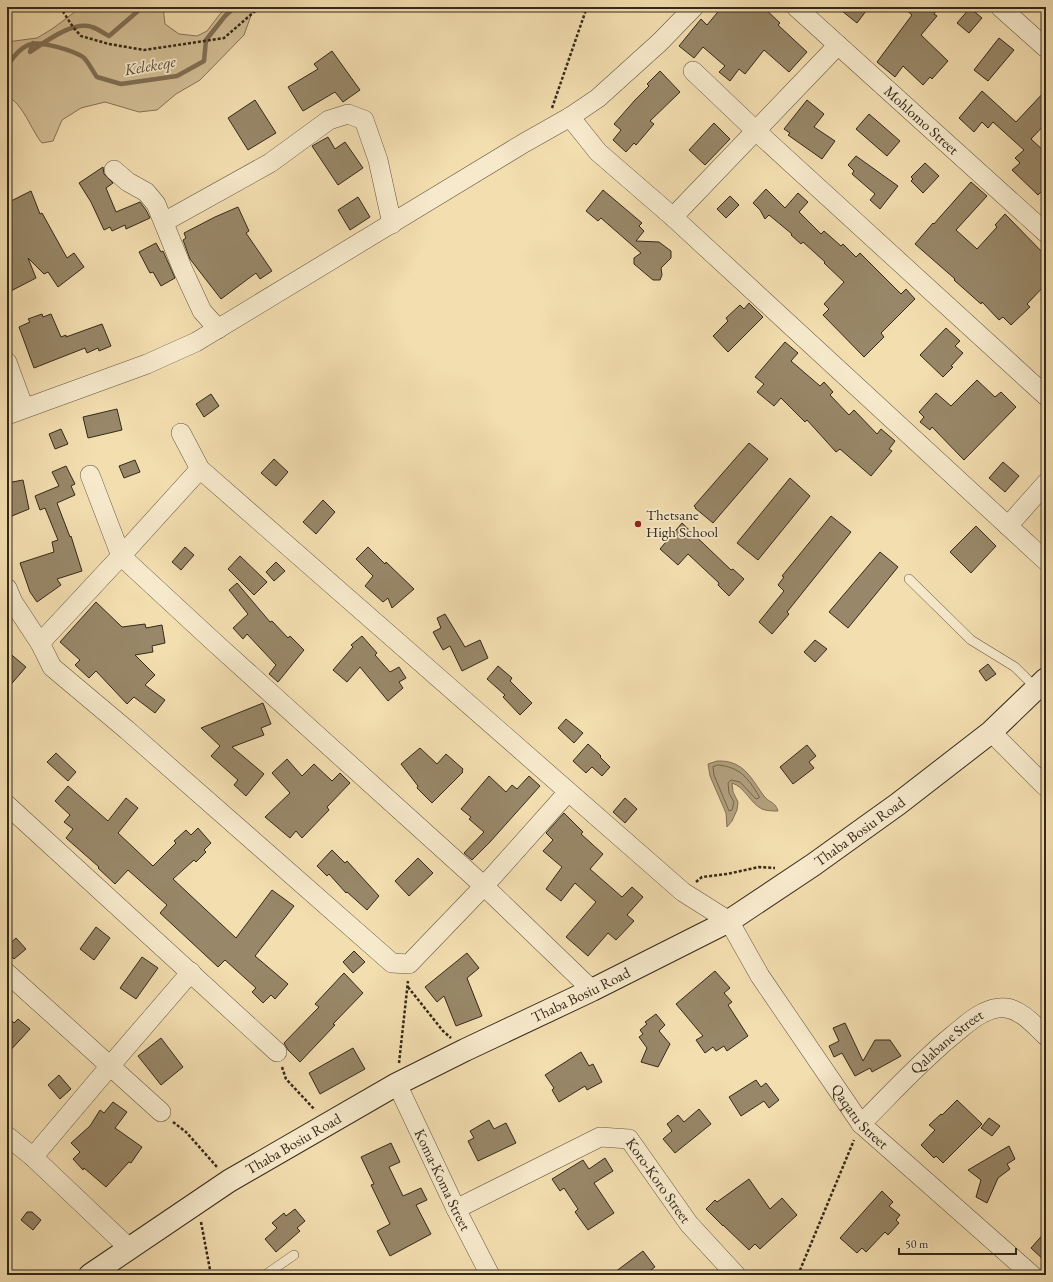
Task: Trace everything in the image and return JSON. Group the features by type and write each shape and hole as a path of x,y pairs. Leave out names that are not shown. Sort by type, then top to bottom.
{"street":[{"path":"7,362 15,412 146,364 196,342 570,117 598,98 660,42 694,7"},
{"name":"Mohlomo Street","path":"796,7 1046,233"},
{"path":"1000,7 1046,48"},
{"path":"673,217 838,45"},
{"path":"693,71 756,131 1046,396"},
{"path":"164,222 270,163 329,120 348,114 364,120 378,160 392,224"},
{"path":"570,117 598,152 673,217 1046,561"},
{"path":"114,170 128,182 146,192 156,204 183,270 202,311 218,329"},
{"path":"180,433 200,469 683,892 730,922"},
{"path":"40,643 200,469"},
{"path":"90,475 121,556 484,886 592,990"},
{"path":"1008,526 1046,483"},
{"path":"7,588 13,602 40,643 52,667 392,963 409,964 484,886 568,792"},
{"name":"Thaba Bosiu Road","path":"90,1275 229,1181 397,1084 730,922 898,804 991,732 1041,684"},
{"path":"991,732 1046,787"},
{"path":"7,806 191,972 277,1052"},
{"name":"Qaqatu Street","path":"730,922 760,976 861,1124 1032,1275"},
{"path":"33,1157 191,972"},
{"path":"7,973 161,1112"},
{"name":"Qalabane Street","path":"861,1124 936,1049 983,1013 1006,1008 1013,1010 1021,1014 1046,1036"},
{"name":"Koma-Koma Street","path":"397,1084 456,1209 490,1275"},
{"path":"7,1136 33,1157 129,1248"},
{"name":"Koro-Koro Street","path":"456,1209 600,1137 629,1139 689,1224 736,1275"}],"lane":[{"path":"909,579 971,640 1015,666 1041,684"},
{"path":"265,1275 294,1256"}],"path":[{"path":"60,7 73,27 81,36 109,44 144,50 224,38 254,12 263,7"},
{"path":"545,131 556,94 587,7"},
{"path":"683,892 702,877 728,874 759,867 781,868"},
{"path":"397,1084 409,964"},
{"path":"407,986 443,1031 465,1050"},
{"path":"277,1052 286,1079 327,1124"},
{"path":"161,1112 186,1132 229,1181"},
{"path":"798,1275 861,1124"},
{"path":"198,1202 211,1275"}],"shaded area":[{"path":"120,7 163,7 165,24 179,34 197,36 207,31 227,7 254,7 244,35 200,80 176,94 157,110 139,112 105,102 81,108 62,120 53,141 42,143 22,110 17,104 7,97 7,42 37,38 76,11 117,9"}],"water":[{"path":"717,761 728,762 741,767 750,776 766,798 775,805 778,811 768,811 762,809 754,803 737,785 732,783 733,792 738,802 737,810 732,821 727,827 726,813 710,776 708,764"}],"building":[{"path":"722,7 763,7 780,23 778,25 807,52 789,72 764,50 745,74 739,69 730,81 719,72 725,66 703,47 694,58 679,46 701,19 707,25"},
{"path":"837,7 869,7 857,23"},
{"path":"903,7 939,7 934,14 937,16 921,35 948,61 932,79 930,77 923,85 903,66 895,77 877,62 912,15"},
{"path":"970,8 982,18 969,33 957,23"},
{"path":"999,38 1014,50 988,81 974,70"},
{"path":"332,51 360,90 343,102 335,92 303,111 288,87 318,69 314,64"},
{"path":"660,71 680,92 650,121 654,124 636,145 634,143 626,152 613,140 621,130 614,124 649,86 647,84"},
{"path":"1046,90 1046,123 1031,139 1046,153 1046,187 1038,195 1012,170 1020,163 1015,158 1024,150 993,122 988,128 982,122 974,132 959,118 982,91 1016,122"},
{"path":"255,100 276,133 248,150 228,118"},
{"path":"807,100 824,114 814,127 835,141 822,159 788,135 790,133 784,129"},
{"path":"869,114 900,141 887,156 856,129"},
{"path":"714,123 730,139 705,165 689,150"},
{"path":"328,137 335,149 345,142 363,168 338,185 312,146"},
{"path":"856,156 898,186 880,209 870,200 875,194 852,174 854,171 848,165"},
{"path":"925,163 939,176 923,193 911,181 913,179 911,177"},
{"path":"103,167 104,174 113,183 106,188 116,212 140,202 150,218 126,229 125,225 112,231 110,227 104,230 91,202 79,183"},
{"path":"971,182 987,196 956,230 977,249 997,227 995,225 1005,214 1046,256 1046,284 1027,304 1030,307 1011,325 1003,317 999,320 982,302 981,304 915,244"},
{"path":"766,189 785,208 798,193 808,202 799,212 821,234 824,231 841,246 843,244 856,257 860,253 901,294 906,289 915,299 881,333 884,337 864,357 823,315 829,309 824,304 844,282 803,242 801,244 791,235 792,234 769,215 765,219 760,210 753,203"},
{"path":"603,190 642,223 639,226 644,231 636,241 659,242 671,251 671,258 661,268 662,275 660,280 653,280 634,264 634,258 641,253 601,218 598,221 586,211"},
{"path":"31,191 40,214 42,213 67,258 74,253 84,267 58,287 48,272 44,274 28,258 36,278 7,293 7,203"},
{"path":"730,196 739,205 726,218 717,209"},
{"path":"358,197 370,217 350,230 338,210"},
{"path":"238,207 249,231 246,233 272,271 260,279 256,273 221,299 190,259 183,240 186,238 184,233"},
{"path":"156,243 161,252 163,251 175,278 161,286 153,272 150,273 139,252"},
{"path":"749,303 763,317 728,352 713,336 728,321 726,318 740,305 744,309"},
{"path":"42,314 43,317 51,314 61,337 66,335 66,337 102,324 111,346 99,351 98,348 87,353 85,348 34,368 19,327 30,322 28,319"},
{"path":"946,328 960,341 955,346 963,353 951,366 953,367 943,377 920,355"},
{"path":"785,342 798,353 791,361 820,386 824,382 833,392 830,395 849,415 854,410 877,434 881,429 895,441 889,449 892,451 871,476 840,449 836,452 807,420 805,422 781,398 774,406 757,392 764,384 755,377"},
{"path":"977,380 995,397 1001,392 1016,407 964,460 932,427 930,430 920,422 924,417 919,412 936,393 951,406"},
{"path":"211,394 219,406 204,417 196,404"},
{"path":"117,409 122,430 88,438 83,417"},
{"path":"61,429 68,444 55,449 49,434"},
{"path":"749,443 768,459 713,523 694,506"},
{"path":"274,459 288,472 276,486 261,473"},
{"path":"135,460 140,472 124,478 119,466"},
{"path":"1003,462 1019,476 1005,492 989,478"},
{"path":"66,466 75,484 71,486 75,495 57,503 70,537 71,536 82,571 57,579 61,585 37,602 30,592 20,563 54,552 52,542 58,540 45,508 40,510 35,496 59,486 52,472"},
{"path":"790,478 810,496 758,560 737,543"},
{"path":"23,480 29,509 7,518 7,483"},
{"path":"323,500 335,512 316,534 303,522"},
{"path":"831,516 851,532 787,612 789,614 772,634 759,622 784,591 778,585 784,577 782,576"},
{"path":"682,523 731,570 733,569 744,579 729,596 718,585 719,583 688,554 678,565 660,549"},
{"path":"976,526 996,546 971,573 950,552"},
{"path":"185,547 194,555 181,570 172,562"},
{"path":"368,547 414,589 392,608 388,598 383,602 365,586 373,576 356,559"},
{"path":"880,552 898,567 848,628 829,612"},
{"path":"240,556 267,582 254,595 228,569"},
{"path":"276,562 285,571 274,581 266,572"},
{"path":"237,583 270,622 272,621 288,638 290,636 304,650 278,682 269,674 276,665 247,634 243,639 233,628 248,614 229,590"},
{"path":"96,602 122,627 145,624 146,628 162,625 165,643 152,646 153,652 135,655 155,675 145,685 165,700 155,713 134,697 127,704 96,671 89,678 75,665 80,660 60,642"},
{"path":"445,614 465,647 480,640 488,658 462,671 450,646 443,650 433,632 441,628 437,618"},
{"path":"362,636 377,653 375,655 390,672 399,667 406,678 399,682 403,688 388,701 360,667 347,682 333,670 353,647 351,645"},
{"path":"815,640 827,649 815,662 804,652"},
{"path":"7,651 26,667 7,689"},
{"path":"988,664 996,674 986,681 979,671"},
{"path":"498,666 512,678 510,681 532,703 520,715 503,697 505,695 487,679"},
{"path":"263,703 271,724 261,728 264,735 232,747 264,774 246,796 234,785 238,780 211,756 220,746 201,728"},
{"path":"566,719 583,733 574,743 558,728"},
{"path":"588,744 610,767 602,776 592,767 586,773 573,761"},
{"path":"807,745 816,756 809,762 814,768 793,784 780,767"},
{"path":"420,748 437,764 446,754 463,769 463,772 432,803 417,788 418,786 401,764"},
{"path":"56,753 76,772 68,781 47,762"},
{"path":"287,759 302,776 314,764 332,781 340,773 350,783 327,807 329,810 302,838 296,831 290,838 265,817 290,793 272,773"},
{"path":"489,776 506,792 512,785 517,789 529,776 540,786 472,860 464,853 484,832 469,819 471,817 461,809"},
{"path":"68,786 108,821 126,798 138,808 118,833 153,866 176,843 174,841 186,830 191,835 198,828 211,843 204,850 206,852 196,862 194,860 173,879 236,938 272,890 294,906 255,956 288,984 275,999 271,995 263,1003 252,992 256,988 225,960 218,967 160,913 167,905 128,870 115,884 98,868 99,867 66,838 73,829 64,822 70,815 55,801"},
{"path":"625,798 637,809 625,823 613,812"},
{"path":"564,813 583,832 581,834 603,854 590,869 622,897 632,887 643,897 627,915 634,921 616,940 608,933 588,956 566,937 596,902 575,883 561,901 546,889 562,867 543,851 553,840 546,833"},
{"path":"332,850 345,863 347,861 379,896 367,910 347,892 346,893 329,874 327,876 317,866"},
{"path":"418,858 433,873 409,896 395,881"},
{"path":"96,927 110,938 94,960 80,949"},
{"path":"16,938 26,949 14,959 7,952 7,946"},
{"path":"354,951 365,962 353,973 343,962"},
{"path":"467,953 479,968 467,978 482,1016 456,1026 444,996 437,1002 425,987"},
{"path":"142,957 158,968 136,999 120,988"},
{"path":"715,971 730,988 724,993 732,1002 728,1005 748,1036 727,1051 724,1046 716,1051 713,1047 705,1053 696,1040 703,1036 676,1004"},
{"path":"344,973 363,993 333,1024 335,1025 300,1062 288,1050 284,1043 319,1007 315,1004"},
{"path":"656,1014 665,1025 659,1031 670,1044 658,1067 641,1062 647,1048 639,1037 643,1034 640,1030 647,1024 645,1022"},
{"path":"7,1016 14,1023 18,1019 30,1029 7,1054"},
{"path":"845,1023 863,1061 875,1040 890,1040 901,1056 872,1072 870,1068 855,1076 842,1053 834,1057 829,1046 839,1041 833,1028"},
{"path":"161,1038 183,1067 161,1085 138,1056"},
{"path":"353,1048 365,1069 320,1094 309,1073"},
{"path":"581,1052 589,1066 593,1064 602,1082 587,1090 585,1086 559,1102 552,1090 554,1088 545,1075"},
{"path":"59,1075 71,1089 60,1099 48,1085"},
{"path":"756,1080 761,1087 766,1083 779,1100 769,1108 764,1101 741,1116 729,1097"},
{"path":"957,1100 982,1124 943,1163 936,1156 934,1158 921,1145 935,1130 929,1125"},
{"path":"113,1102 127,1112 115,1128 142,1147 131,1163 129,1162 106,1187 84,1168 83,1170 73,1159 80,1152 71,1143 90,1126 100,1110 104,1113"},
{"path":"699,1109 711,1124 675,1153 663,1139 672,1131 667,1124 678,1115 684,1122"},
{"path":"989,1118 1000,1126 992,1136 981,1128"},
{"path":"489,1120 494,1129 506,1123 516,1143 478,1161 468,1141 474,1138 470,1131"},
{"path":"391,1143 400,1162 389,1167 403,1196 421,1188 427,1200 416,1205 431,1234 390,1256 377,1231 390,1224 371,1185 374,1184 361,1157"},
{"path":"1009,1146 1015,1159 1007,1164 1010,1169 998,1178 987,1203 976,1197 981,1180 968,1170"},
{"path":"605,1158 613,1171 594,1183 614,1213 588,1230 575,1212 578,1209 564,1188 560,1191 552,1179 583,1160 589,1169"},
{"path":"749,1179 770,1209 782,1198 797,1215 760,1249 755,1244 749,1250 706,1209 715,1200 717,1202"},
{"path":"882,1191 893,1202 889,1206 900,1215 896,1220 899,1223 888,1235 885,1232 866,1252 862,1248 857,1253 840,1238"},
{"path":"295,1209 305,1221 297,1228 300,1231 276,1252 265,1239 277,1228 272,1223 284,1213 286,1216"},
{"path":"27,1212 32,1212 41,1220 33,1230 21,1220"},
{"path":"1046,1231 1046,1262 1031,1248"},
{"path":"643,1251 655,1267 644,1275 611,1275"}],"waterway":[{"path":"33,43 30,52 68,29 85,26 92,27 109,36 138,11 139,7"},
{"name":"Kelekeqe","path":"7,63 9,63 22,49 28,45 37,43 66,49 79,55 85,59 97,77 121,84 177,76 204,61 206,40 225,16 235,7"}],"place":[{"name":"Thetsane High School","path":"638,524"}]}
